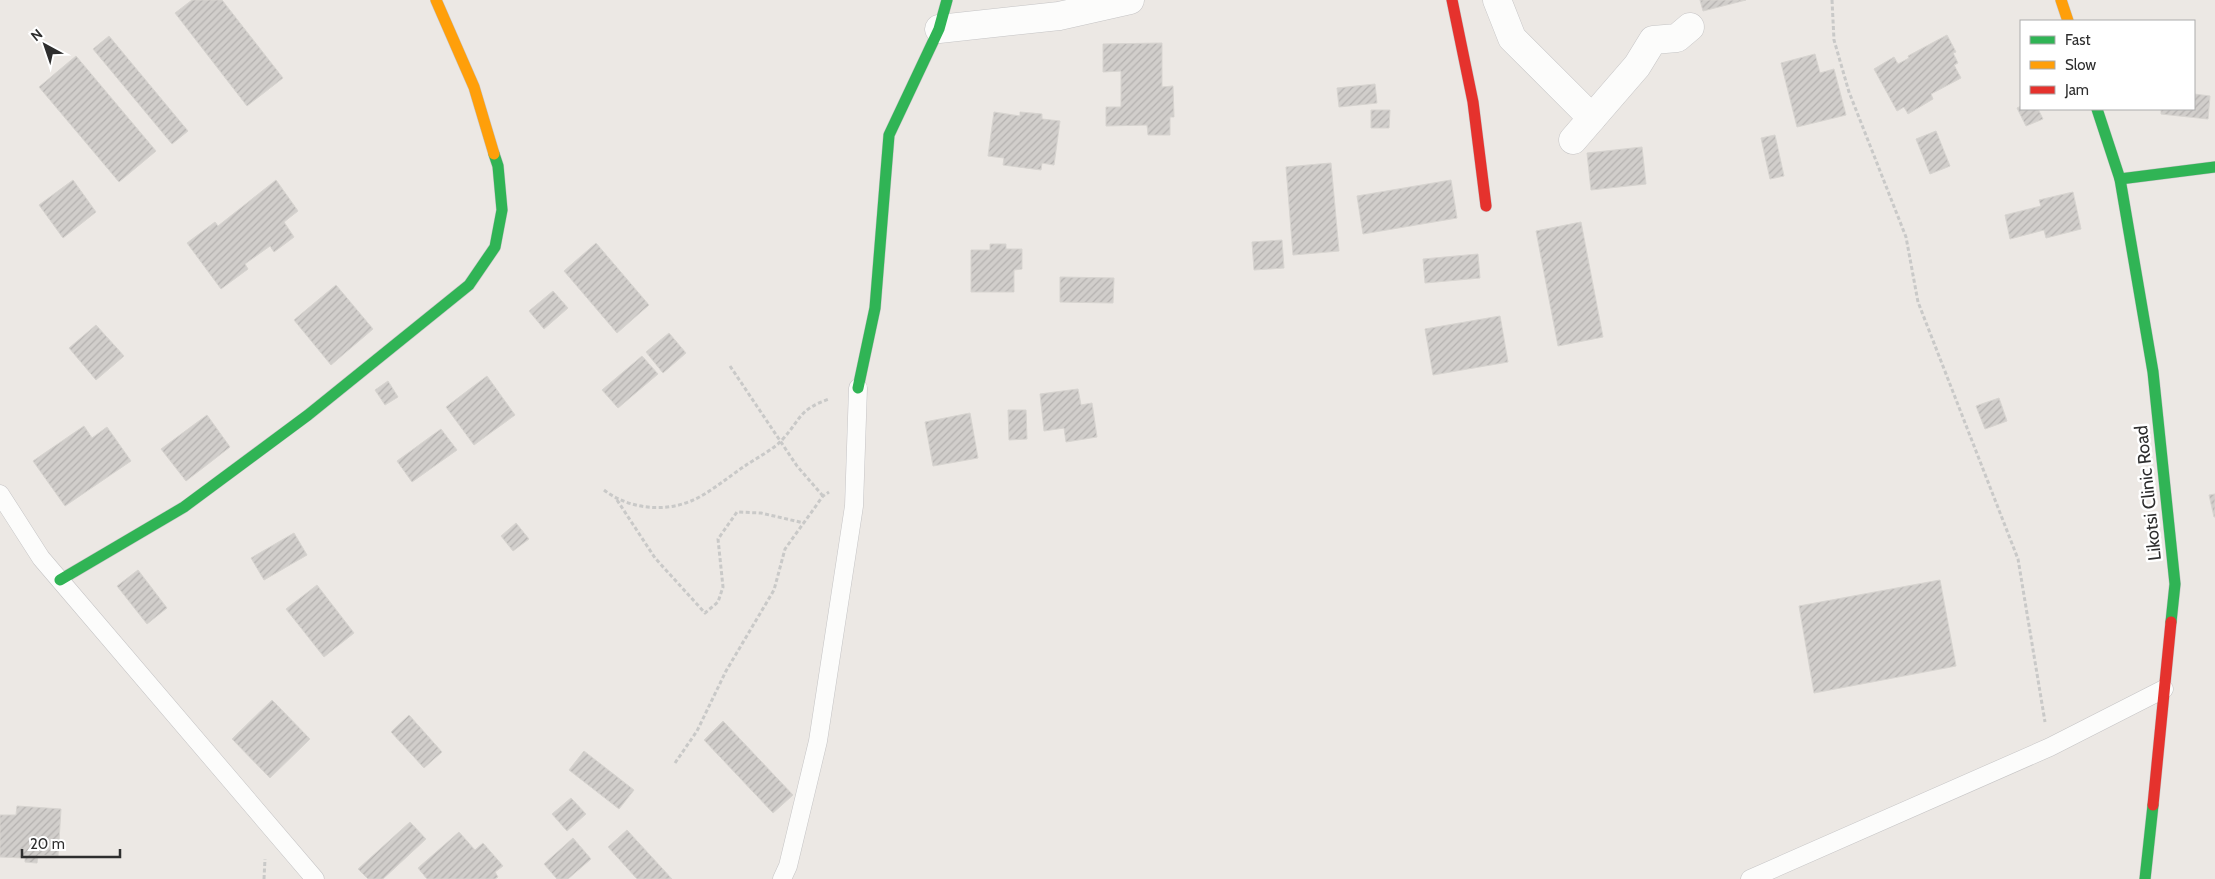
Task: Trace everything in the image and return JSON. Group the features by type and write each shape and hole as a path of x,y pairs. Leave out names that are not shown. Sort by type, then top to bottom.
{"street":[{"path":"60,580 184,506 308,415 468,285 495,247 502,210 498,166 474,87 436,0"},
{"path":"858,388 875,308 889,135 939,29 948,0"},
{"path":"939,29 1060,16 1130,0"},
{"path":"1452,0 1470,78 1482,160 1486,206"},
{"path":"1497,0 1512,38 1592,118"},
{"path":"2060,0 2068,20"},
{"path":"1574,140 1636,66 1653,40 1677,38 1690,27"},
{"name":"Likotsi Clinic Road","path":"2097,110 2120,179 2153,372 2175,584 2145,879"},
{"path":"2120,179 2215,167"}],"lane":[{"path":"782,879 788,866 818,742 854,506 858,388"},
{"path":"0,494 41,558 315,879"},
{"path":"1750,879 2050,747 2164,689"}],"path":[{"path":"1832,0 1834,40 1849,92 1906,237 1918,302 2018,559 2037,683 2050,747"},
{"path":"730,366 797,466 823,496"},
{"path":"617,500 636,506 666,506 690,502 782,441 794,423 810,406 858,388"},
{"path":"674,763 697,731 726,671 774,590 785,549 823,496 854,474"},
{"path":"604,490 617,500 655,558 706,613 718,602 723,586 718,539 737,512 761,513 804,523"}],"building":[{"path":"192,0 222,0 283,78 247,106 175,13"},
{"path":"1700,0 1746,0 1703,11"},
{"path":"1947,35 1956,52 1953,53 1958,63 1954,65 1961,78 1931,94 1933,99 1908,114 1904,107 1897,111 1874,69 1894,57 1898,64 1909,58 1908,56"},
{"path":"109,36 188,131 172,144 93,49"},
{"path":"1162,43 1162,87 1173,86 1174,117 1170,117 1170,135 1148,135 1147,125 1106,126 1106,107 1121,107 1121,71 1103,72 1103,44"},
{"path":"1815,54 1820,73 1834,69 1846,115 1797,127 1781,63"},
{"path":"76,56 156,151 119,182 39,87"},
{"path":"1375,84 1377,103 1339,107 1337,88"},
{"path":"2195,94 2210,96 2208,119 2161,114 2161,110 2195,110"},
{"path":"2020,106 2020,110 2038,110 2043,119 2026,126 2017,108"},
{"path":"1371,110 1390,110 1389,128 1371,128"},
{"path":"994,112 1020,116 1020,112 1042,114 1042,119 1060,121 1054,165 1042,163 1041,170 1003,165 1004,158 988,156"},
{"path":"1936,131 1950,166 1930,174 1916,139"},
{"path":"1775,135 1784,176 1770,179 1761,138"},
{"path":"1642,147 1646,184 1591,190 1587,153"},
{"path":"1331,163 1339,251 1293,255 1286,167"},
{"path":"73,180 96,212 63,238 39,205"},
{"path":"276,180 298,211 284,222 294,237 274,252 270,246 245,264 248,269 221,289 187,243 215,222 218,226"},
{"path":"1451,180 1457,218 1363,234 1357,196"},
{"path":"2073,192 2081,229 2046,238 2044,230 2010,239 2005,215 2041,206 2039,200"},
{"path":"1581,222 1603,337 1558,346 1536,231"},
{"path":"1282,240 1284,268 1254,270 1252,242"},
{"path":"596,243 649,305 617,333 564,271"},
{"path":"990,244 1006,244 1006,249 1022,249 1022,269 1014,270 1014,292 971,292 971,250 990,250"},
{"path":"1478,254 1480,278 1425,283 1423,259"},
{"path":"1060,277 1114,278 1113,303 1060,302"},
{"path":"336,285 373,329 331,365 294,320"},
{"path":"553,291 568,308 544,329 529,311"},
{"path":"1500,316 1508,362 1433,375 1425,329"},
{"path":"96,325 124,356 96,380 69,348"},
{"path":"669,333 686,353 663,373 646,352"},
{"path":"642,356 658,374 618,408 602,390"},
{"path":"487,376 515,415 474,445 446,407"},
{"path":"388,381 398,397 385,405 375,390"},
{"path":"1078,389 1081,405 1092,403 1097,437 1066,442 1064,428 1044,431 1040,394"},
{"path":"1999,398 2007,421 1985,429 1976,406"},
{"path":"1008,410 1026,410 1027,439 1009,440"},
{"path":"970,413 978,458 933,466 925,422"},
{"path":"207,415 230,447 186,481 161,449"},
{"path":"84,426 92,438 107,427 131,461 65,506 33,461"},
{"path":"441,429 457,450 412,482 397,461"},
{"path":"2215,494 2215,517 2214,517 2209,495"},
{"path":"516,523 529,539 513,551 501,536"},
{"path":"294,533 307,555 264,580 251,558"},
{"path":"138,570 167,608 147,624 117,586"},
{"path":"1940,580 1956,666 1814,693 1799,606"},
{"path":"317,585 354,633 324,657 286,609"},
{"path":"272,700 310,739 270,778 232,739"},
{"path":"409,715 442,752 424,768 391,732"},
{"path":"723,721 793,795 773,813 704,740"},
{"path":"584,751 634,790 619,809 569,770"},
{"path":"571,798 586,814 567,831 552,814"},
{"path":"17,806 61,809 58,856 38,855 37,863 25,862 25,858 0,857 0,815 16,815"},
{"path":"410,822 426,839 383,879 368,879 358,869"},
{"path":"627,830 672,879 637,879 608,847"},
{"path":"459,832 475,850 483,843 503,866 495,872 498,877 495,879 427,879 418,868"},
{"path":"573,838 591,859 568,879 557,879 544,864"}],"traffic: fast":[{"path":"858,388 875,308 889,135 939,29 947,0"},
{"path":"2097,110 2120,179 2153,372 2175,584 2171,622"},
{"path":"60,580 184,507 308,415 469,285 495,247 502,210 498,166 494,154"},
{"path":"2120,179 2215,167"},
{"path":"2145,879 2153,805"}],"traffic: slow":[{"path":"436,0 474,87 494,154"},
{"path":"2061,0 2068,20"}],"traffic: jam":[{"path":"1452,0 1473,102 1486,206"},
{"path":"2153,805 2171,622"}]}
